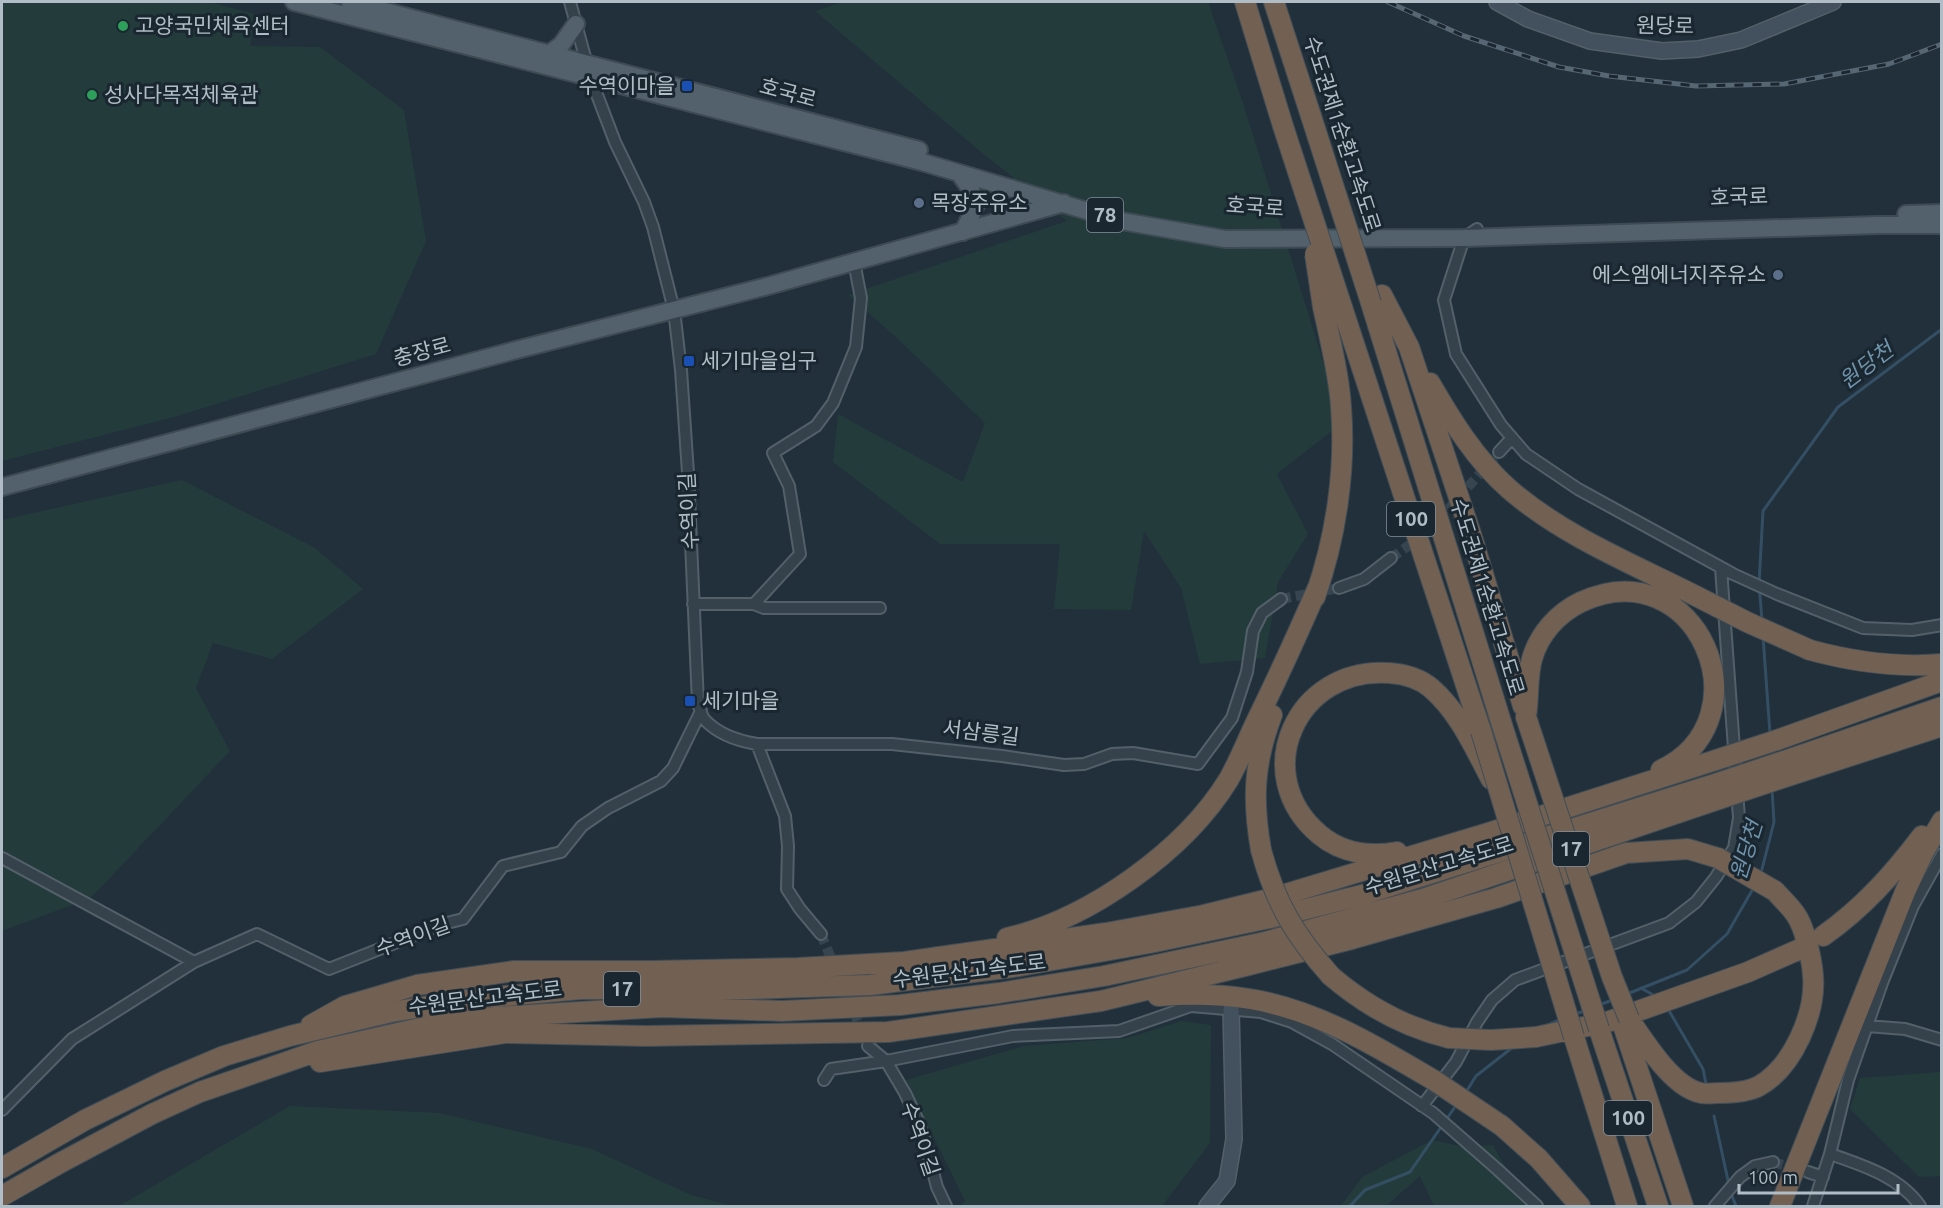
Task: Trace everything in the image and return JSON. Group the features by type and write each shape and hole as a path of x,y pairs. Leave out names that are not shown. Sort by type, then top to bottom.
{"highway":[{"name":"100","path":"1245,2 1307,198 1333,307 1474,733 1502,802 1627,1206"},
{"name":"수도권제1순환고속도로","path":"1276,6 1343,216 1376,299 1502,725 1658,1206"},
{"path":"1376,299 1409,347 1464,438 1509,489 1558,525 1747,622 1810,650 1840,658 1898,666 1941,664"},
{"path":"1333,307 1343,436 1329,586 1260,748 1257,767 1255,810 1261,850 1274,891 1303,945 1347,990 1388,1017 1411,1027 1449,1038 1491,1040 1536,1037 1607,1022 1764,966 1800,949"},
{"path":"1409,347 1471,534 1526,717 1626,1020 1683,1206"},
{"path":"904,962 1015,937 1052,923 1086,908 1119,888 1150,864 1197,819 1229,779 1293,645 1329,586"},
{"path":"1526,717 1529,674 1532,658 1538,645 1551,624 1563,612 1580,603 1607,593 1620,591 1649,595 1662,600 1683,614 1701,635 1707,648 1714,677 1711,710 1702,735 1683,757 1666,768 1582,802"},
{"path":"1474,733 1442,699 1416,679 1389,673 1361,675 1330,686 1304,708 1289,737 1285,765 1296,805 1314,830 1341,848 1373,854 1390,853 1488,833"},
{"path":"290,1036 345,1006 417,985 514,971 798,968 904,962 1107,933 1204,915 1269,899 1488,833 1777,740 1941,681"},
{"name":"수원문산고속도로","path":"1778,771 1941,707"},
{"name":"수원문산고속도로","path":"2,1196 152,1114 200,1092 318,1051 434,1025 496,1017 662,1007 782,1011 900,1005 999,993 1104,976 1265,942 1423,899 1718,791 1778,771 1941,726"},
{"name":"수원문산고속도로","path":"2,1168 85,1120 165,1081 224,1056 290,1036 391,1012 483,998 581,988 750,989 870,985 1013,967 1238,925 1350,897 1718,791"},
{"path":"1823,936 1878,890 1941,809"},
{"path":"1780,1206 1905,892 1923,853 1941,822"},
{"path":"261,1070 376,1055 505,1033 646,1036 888,1032 1101,1000 1363,936 1496,898 1626,853 1688,849 1718,858 1775,891 1797,917 1808,946 1813,977 1810,1012 1797,1043 1781,1067 1759,1086 1732,1093 1700,1093 1678,1081 1656,1059 1626,1020"},
{"path":"1101,1000 1212,994 1278,1005 1313,1017 1346,1032 1436,1081 1502,1126 1539,1159 1580,1206"}],"main road":[{"name":"호국로","path":"294,2 928,152 1125,211 1228,229 1471,234 1941,213"},
{"name":"호국로","path":"350,2 549,54 589,71 1121,220 1225,239 1941,225"},
{"name":"원당로","path":"1497,2 1528,19 1590,42 1662,51 1698,49 1741,40 1833,2"},
{"path":"549,54 561,45 576,24"},
{"path":"959,173 971,190 976,205 963,232"},
{"name":"충장로","path":"2,487 854,262 1082,198"},
{"path":"1207,1206 1227,1181 1234,1139 1231,1009"}],"street":[{"path":"570,2 589,71 615,142 644,202 653,227 674,310"},
{"path":"1471,234 1444,300 1456,354 1501,425 1526,454 1578,489 1721,568 1777,594 1863,628 1912,630 1941,625"},
{"path":"754,604 800,554 789,486 773,453 816,426 837,394 856,347 861,298 854,262"},
{"name":"수역이길","path":"2,1110 72,1039 194,962 257,933 329,969 442,924 463,919 503,866 561,852 582,826 608,808 661,781 673,768 701,711 698,703 687,461 674,310"},
{"path":"1498,452 1512,438"},
{"path":"1329,586 1364,579 1391,558"},
{"path":"1422,1106 1456,1062 1477,1022 1492,1000 1515,980 1669,923 1696,902 1716,877 1734,848 1739,818 1721,568"},
{"name":"서삼릉길","path":"757,744 892,744 1064,765 1084,764 1112,754 1133,753 1198,764 1232,718 1247,672 1253,632 1262,613 1281,599"},
{"path":"693,604 754,604 764,608 880,608"},
{"path":"701,711 703,719 716,728 741,742 757,744 785,816 787,889 821,934"},
{"path":"1813,1206 1830,1154 1848,1080 1882,983 1913,906 1941,854"},
{"path":"2,858 194,962"},
{"path":"824,1080 831,1068 886,1061 1014,1036 1119,1031 1191,1006 1261,1012 1292,1022 1332,1044 1433,1113 1537,1206"},
{"path":"1867,1026 1905,1029 1941,1040"},
{"name":"수역이길","path":"868,1046 886,1061 905,1093 921,1127 937,1187 946,1206"},
{"path":"1830,1154 1868,1168 1896,1183 1920,1206"},
{"path":"1716,1206 1740,1178 1755,1166 1773,1162"},
{"path":"1809,1172 1823,1178"}],"green space":[{"path":"2,2 209,2 255,14 250,46 320,47 404,110 426,241 376,354 174,417 2,461"},
{"path":"843,2 1208,2 1243,103 1342,423 1277,474 1308,534 1278,582 1265,658 1200,664 1181,588 1144,531 1131,610 1054,609 1060,544 940,544 833,462 838,414 963,482 985,423 897,338 848,295 1067,221 975,147 815,11"},
{"path":"182,480 315,548 363,589 272,659 213,643 196,688 230,751 91,898 2,931 2,520"},
{"path":"1181,1021 1211,1025 1210,1143 1162,1206 961,1206 965,1201 906,1080 1024,1046 1128,1038"},
{"path":"1941,1072 1941,1176 1919,1177 1850,1109 1860,1078"},
{"path":"290,1106 439,1113 592,1149 691,1195 732,1206 119,1206"},
{"path":"1432,1140 1464,1147 1493,1145 1526,1206 1434,1206 1420,1176 1386,1206 1341,1206 1362,1177"}],"waterway":[{"name":"원당천","path":"1762,620 1759,584 1763,511 1838,407 1942,329"},
{"name":"원당천","path":"1763,636 1770,734"},
{"name":"원당천","path":"1761,873 1774,822 1772,789"},
{"name":"원당천","path":"1627,994 1687,970 1727,934 1754,887"},
{"path":"1641,988 1655,996"},
{"name":"원당천","path":"1599,1005 1615,999"},
{"path":"1668,1009 1703,1069 1706,1084"},
{"name":"원당천","path":"1573,1015 1587,1010"},
{"name":"원당천","path":"1545,1026 1562,1019"},
{"name":"원당천","path":"1466,1092 1476,1076 1513,1047"},
{"name":"원당천","path":"1350,1206 1365,1190 1410,1172 1457,1104"},
{"path":"1714,1116 1729,1185"},
{"path":"1730,1191 1736,1206"}],"tunnel":[{"path":"1391,558 1429,531 1499,452"},
{"path":"1281,599 1339,588"},
{"path":"821,934 836,970"},
{"path":"842,984 864,1036"},
{"path":"1773,1162 1800,1170"}],"railway":[{"path":"1388,2 1464,36 1559,67 1609,76 1696,86 1784,84 1889,64 1942,44"}],"place":[{"name":"고양국민체육센터","path":"123,26"},
{"name":"수역이마을","path":"687,86"},
{"name":"성사다목적체육관","path":"92,95"},
{"name":"목장주유소","path":"919,203"},
{"name":"에스엠에너지주유소","path":"1778,275"},
{"name":"세기마을입구","path":"689,361"},
{"name":"세기마을","path":"690,701"}]}
